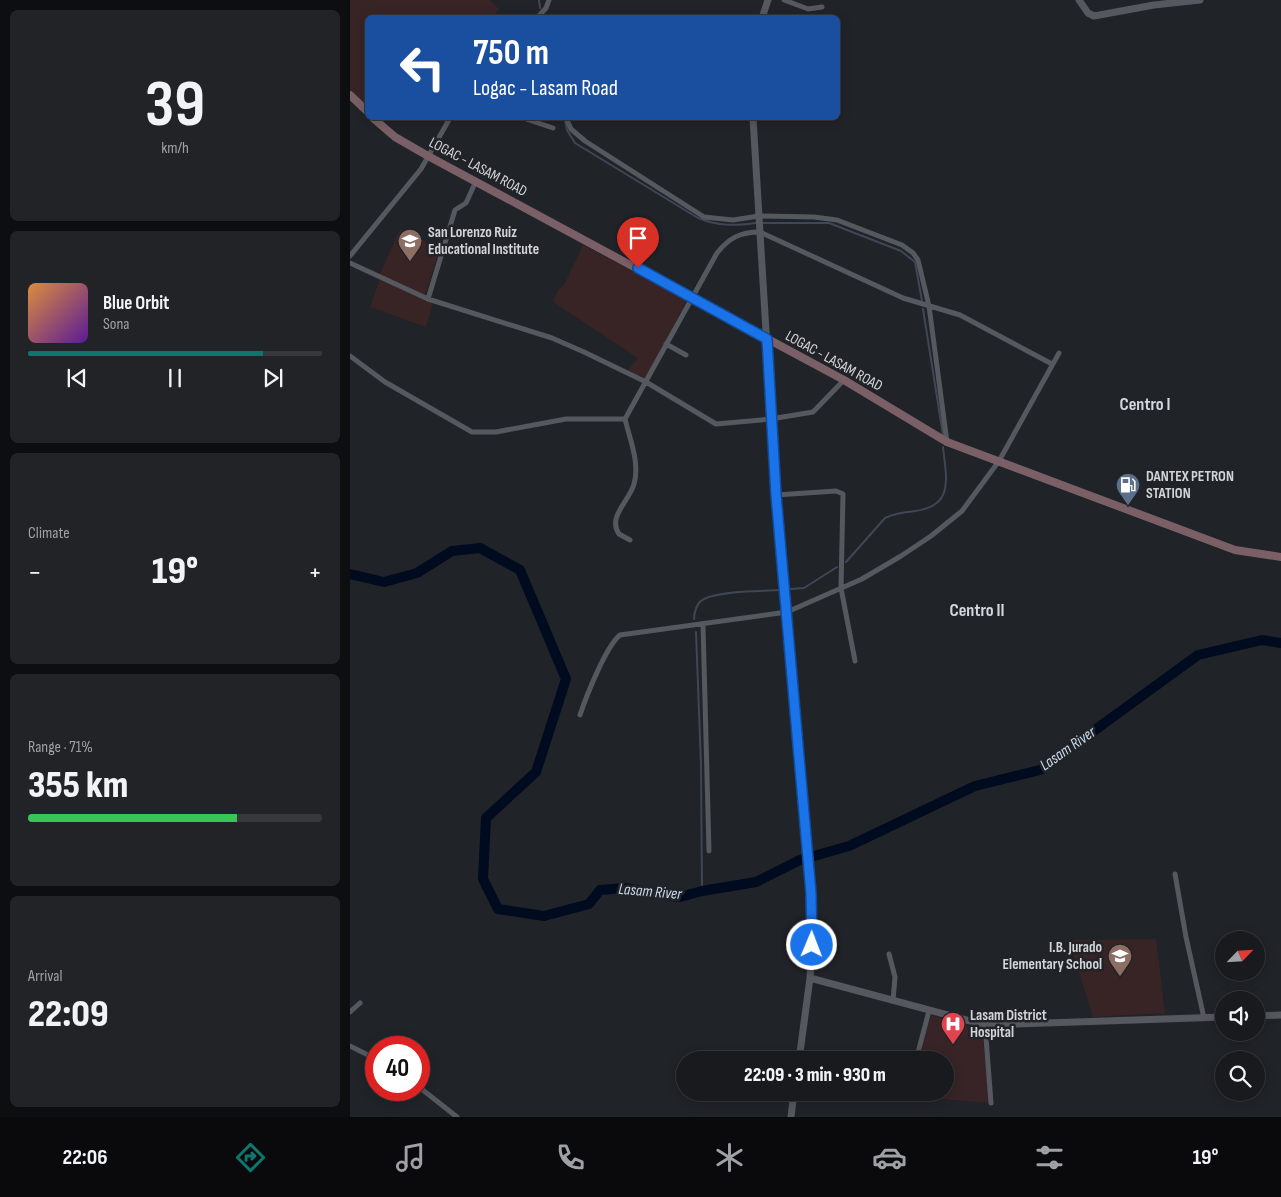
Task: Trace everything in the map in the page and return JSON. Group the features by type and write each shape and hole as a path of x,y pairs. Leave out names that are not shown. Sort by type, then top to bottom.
{"main road":[{"path":"352,100 365,110"},
{"name":"LOGAC - LASAM ROAD","path":"375,120 395,137 428,156 844,380 947,442 1235,550 1281,558"}],"street":[{"path":"540,15 549,0"},
{"path":"763,15 768,0"},
{"path":"784,0 808,9 822,7"},
{"path":"1079,0 1088,13 1094,16 1154,5 1200,0"},
{"path":"544,10 546,15"},
{"path":"350,256 421,169 449,120"},
{"path":"528,120 553,128"},
{"path":"567,120 573,132 585,142 698,214 715,220 733,220 759,216 814,216 837,220 902,245 913,253 918,260 929,306 947,442"},
{"path":"753,120 776,495 811,893 810,978 800,1051"},
{"path":"428,299 455,210 466,203 476,181"},
{"path":"630,540 619,534 616,524 618,513 632,492 636,471 625,419 692,297 727,241 738,235 760,232 903,298 960,315 1052,364"},
{"path":"350,264 428,299 552,338 646,382 716,424 771,420 813,412 844,380"},
{"path":"666,344 686,355"},
{"path":"580,715 590,689 611,647 620,635 787,612 877,570 931,536 962,511 999,461 1059,353"},
{"path":"350,356 384,382 472,432 496,432 566,419 625,419"},
{"path":"776,495 827,491 842,494 841,588 855,661"},
{"path":"703,625 709,851"},
{"path":"1175,874 1186,937 1204,1018"},
{"path":"889,954 895,977 893,1001"},
{"path":"810,978 985,1025 1013,1026 1215,1017"},
{"path":"350,1012 360,1003"},
{"path":"918,1051 929,1011"},
{"path":"1265,1016 1281,1015"},
{"path":"985,1025 991,1103"},
{"path":"350,1046 365,1054"},
{"path":"430,1096 456,1117"},
{"path":"791,1117 793,1101"}],"shaded area":[{"path":"350,0 490,0 499,9 494,15 365,15 365,103 350,89"},
{"name":"San Lorenzo Ruiz Educational Institute","path":"400,229 440,248 425,296 379,276"},
{"path":"583,245 687,300 645,380 627,371 638,358 553,302 558,290 564,285"},
{"name":"San Lorenzo Ruiz Educational Institute","path":"380,279 433,303 426,327 370,307"},
{"name":"I.B. Jurado Elementary School","path":"1156,939 1165,1013 1093,1017 1069,940"},
{"name":"Lasam District Hospital","path":"931,1015 982,1030 990,1103 954,1100 954,1051 921,1051"}],"waterway":[{"path":"539,0 540,8"},
{"path":"565,120 567,130 575,143 698,218 726,225 756,223"},
{"path":"763,223 829,223 901,251 915,262 922,301"},
{"path":"923,309 943,435"},
{"path":"846,562 885,518 928,508 937,503 942,496 946,479 943,447"},
{"name":"Lasam River","path":"350,574 384,582 417,573 452,551 480,548 520,570 566,679 536,772 486,818 483,879 498,909 544,916 589,904 600,890 624,888 680,897 702,891 756,882 800,860 849,846 975,786 1040,770 1198,655 1262,640 1281,643"},
{"path":"791,589 804,588 837,567"},
{"path":"694,619 695,610 699,602 711,596 780,590"},
{"path":"696,632 701,764 702,891"}],"place":[{"name":"San Lorenzo Ruiz Educational Institute","path":"410,262"},
{"name":"DANTEX PETRON STATION","path":"1128,506"},
{"name":"I.B. Jurado Elementary School","path":"1120,977"},
{"name":"Lasam District Hospital","path":"953,1045"}],"district":[{"name":"Centro I","path":"1145,404"},
{"name":"Centro II","path":"977,610"}],"route":[{"path":"638,268 767,339 776,495 806,820 812,945"}]}
